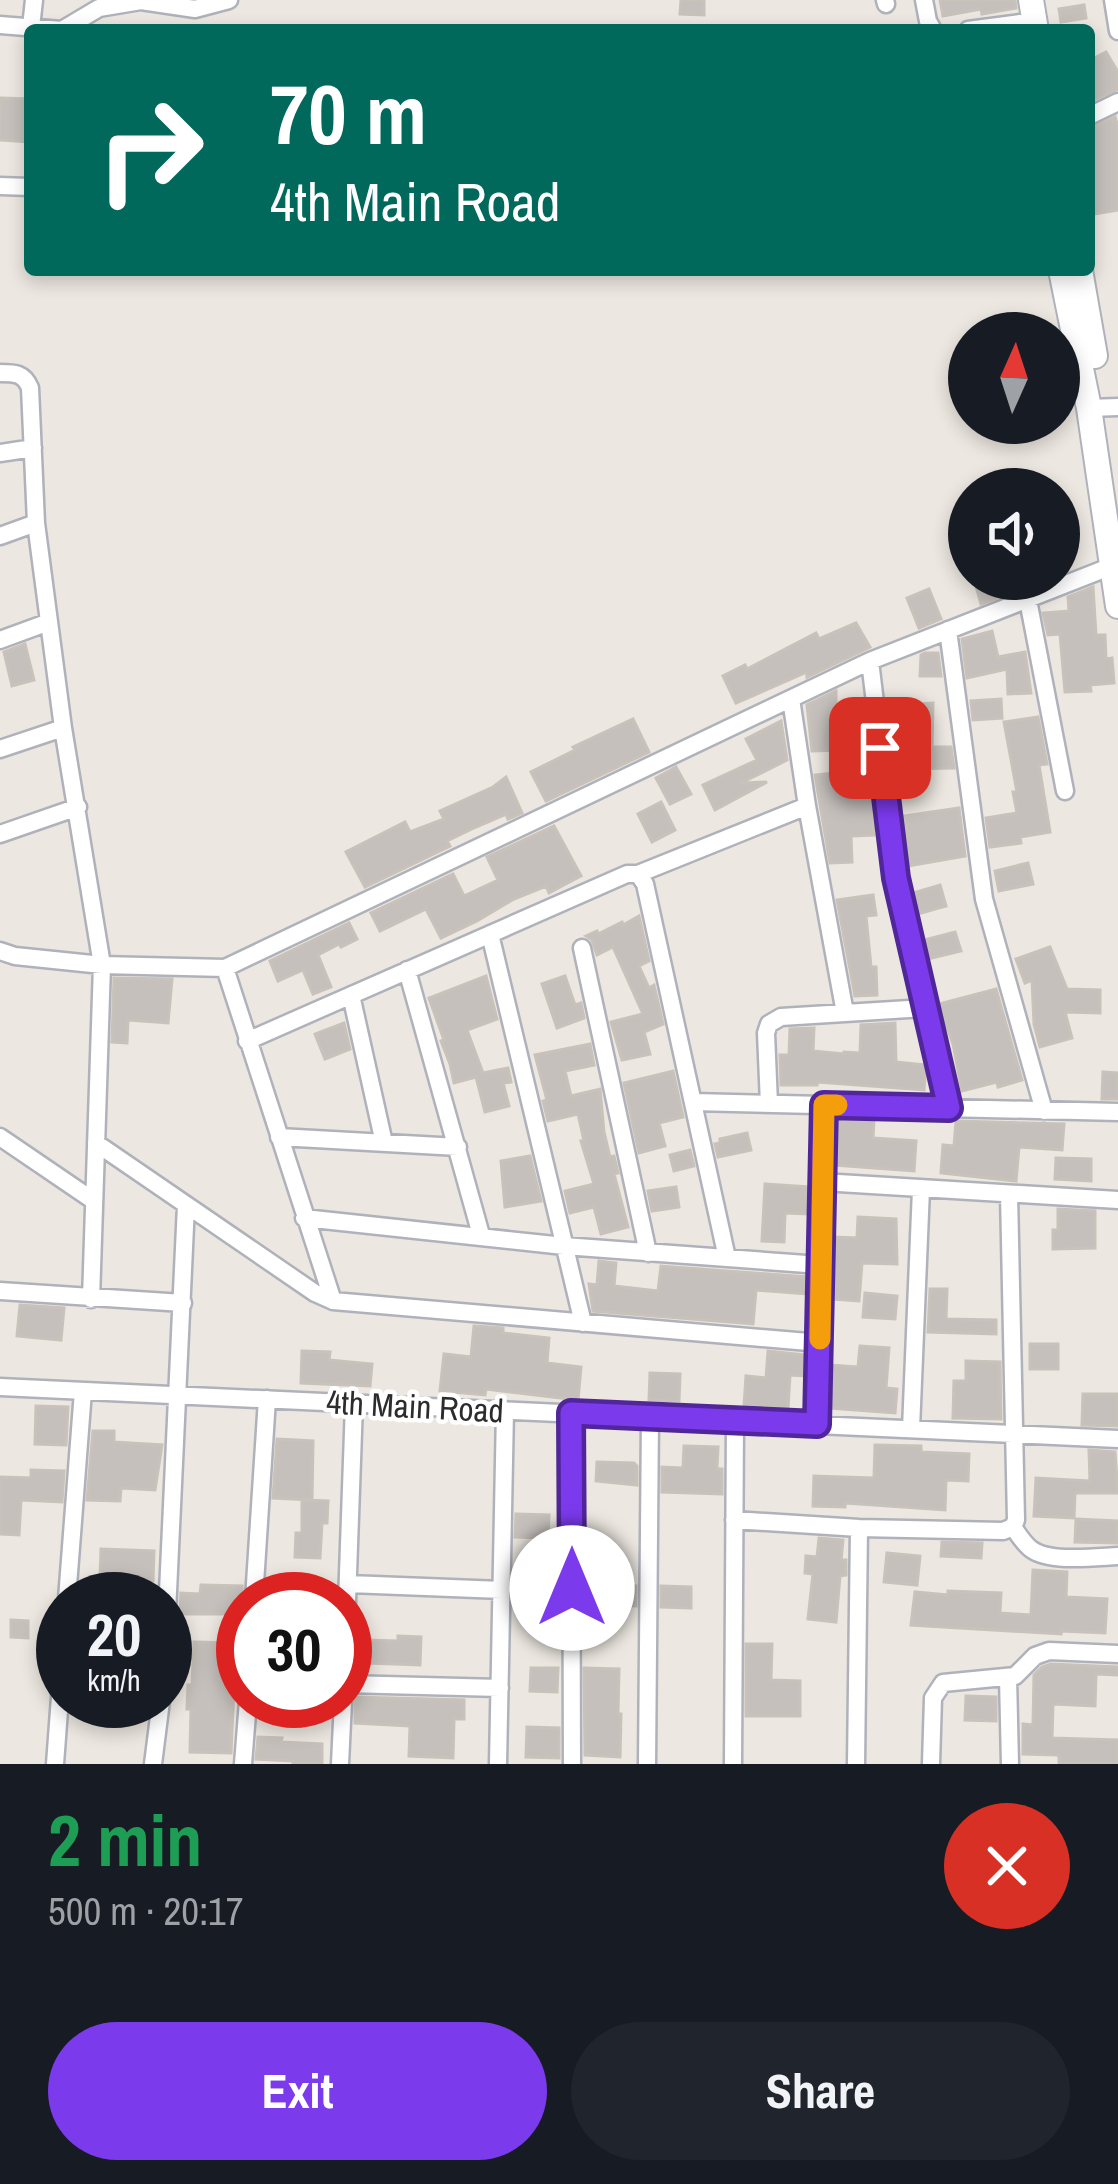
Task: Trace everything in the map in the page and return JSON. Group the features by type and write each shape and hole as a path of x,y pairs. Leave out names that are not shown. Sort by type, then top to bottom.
{"main road":[{"path":"1063,276 1103,407 1117,597"},
{"path":"1080,276 1118,494"}],"street":[{"path":"71,24 100,8 141,1 195,9 229,0"},
{"path":"1113,0 1118,31"},
{"path":"994,24 1025,17"},
{"path":"0,373 18,374 30,388 36,523 101,964 91,1299"},
{"path":"0,453 33,448"},
{"path":"0,536 36,523"},
{"path":"1080,579 1115,565"},
{"path":"0,950 15,956 101,964 225,968 870,661 1028,600 1065,791"},
{"path":"0,640 49,622"},
{"path":"948,630 985,899 1043,1111"},
{"path":"870,661 896,878 949,1108"},
{"path":"791,699 844,1013"},
{"path":"0,748 63,728"},
{"path":"248,1041 627,874 638,874 807,806"},
{"path":"0,834 78,807"},
{"path":"638,874 645,884 727,1258"},
{"path":"490,934 583,1323"},
{"path":"583,947 648,1252"},
{"path":"225,968 333,1301"},
{"path":"407,970 481,1235"},
{"path":"352,995 384,1143"},
{"path":"770,1104 769,1024 781,1017 925,1008"},
{"path":"693,1102 1118,1112"},
{"path":"817,1424 824,1105"},
{"path":"0,1137 94,1201"},
{"path":"279,1137 458,1147"},
{"path":"96,1143 333,1301 820,1343"},
{"path":"822,1182 1118,1200"},
{"path":"911,1429 921,1189"},
{"path":"734,1520 859,1528 1004,1531 1012,1527 1016,1520 1016,1436 1009,1194"},
{"path":"170,1572 186,1205"},
{"path":"304,1218 564,1246 820,1265"},
{"path":"0,1291 183,1304"},
{"name":"4th Main Road","path":"0,1387 1118,1439"},
{"path":"70,1572 83,1391"},
{"path":"256,1572 267,1399"},
{"path":"349,1572 354,1403"},
{"path":"498,1764 505,1410"},
{"path":"571,1413 572,1764"},
{"path":"647,1764 650,1417"},
{"path":"733,1764 735,1421"},
{"path":"1012,1527 1040,1554 1118,1556"},
{"path":"856,1764 859,1528"},
{"path":"372,1585 502,1590"},
{"path":"932,1764 937,1689 953,1681 1008,1677 1049,1651 1118,1654"},
{"path":"1008,1677 1010,1764"},
{"path":"372,1685 500,1688"},
{"path":"55,1764 58,1728"},
{"path":"153,1764 158,1728"},
{"path":"244,1764 246,1728"},
{"path":"340,1764 342,1728"}],"building":[{"path":"681,0 704,0 704,15 680,14"},
{"path":"940,0 1015,0 1016,8 943,16"},
{"path":"1084,5 1086,18 1061,22 1059,9"},
{"path":"1106,52 1118,72 1118,89 1095,99 1095,58"},
{"path":"1,98 24,99 24,142 0,140"},
{"path":"1115,117 1118,210 1095,214 1095,126"},
{"path":"1093,587 1096,635 1105,635 1114,683 1090,685 1091,691 1065,692 1060,634 1048,635 1043,613 1069,611 1068,600 1080,600 1080,592"},
{"path":"929,589 941,619 919,628 907,598"},
{"path":"856,623 870,647 736,703 723,676 745,665 747,669 816,633 819,639"},
{"path":"992,631 998,657 1025,652 1031,693 1008,694 1007,669 967,678 962,639"},
{"path":"25,644 34,680 12,686 4,652"},
{"path":"925,653 938,653 941,676 920,676"},
{"path":"836,691 836,705 862,703 865,723 842,724 843,750 812,751 807,705"},
{"path":"1001,699 1002,718 973,720 971,701"},
{"path":"888,702 933,703 932,747 951,747 954,768 896,769 893,748 919,749 919,723 890,722"},
{"path":"1038,717 1047,764 1039,765 1050,832 1020,837 1021,843 990,847 986,818 1017,813 1004,722"},
{"path":"633,719 649,752 546,801 531,772"},
{"path":"781,721 787,760 741,783 767,782 715,810 703,785 757,760 746,739"},
{"path":"676,767 691,794 670,804 656,778"},
{"path":"844,772 846,791 873,790 874,835 851,836 852,862 830,863 815,775"},
{"path":"506,777 522,813 508,819 506,814 476,827 447,841 450,846 365,887 346,852 405,822 410,832 444,819 440,811"},
{"path":"661,802 675,830 652,842 638,814"},
{"path":"959,808 965,856 908,866 904,816"},
{"path":"554,826 581,876 549,893 546,886 514,899 441,938 426,909 380,931 371,913 453,874 464,896 498,880 487,857"},
{"path":"1028,863 1033,884 999,891 995,871"},
{"path":"940,885 946,906 918,914 913,893"},
{"path":"873,895 876,915 866,916 877,995 855,996 837,900"},
{"path":"639,916 649,961 639,966 649,988 654,985 663,1024 644,1032 650,1054 622,1060 611,1022 643,1014 613,947 597,955 586,936"},
{"path":"349,923 357,939 318,955 331,987 313,994 303,970 278,981 270,961"},
{"path":"955,932 961,951 928,959 924,940"},
{"path":"1050,947 1067,989 1100,990 1100,1013 1065,1012 1072,1038 1040,1047 1032,980 1025,983 1016,959"},
{"path":"486,976 497,1019 467,1030 483,1073 508,1068 511,1082 503,1083 509,1106 485,1112 476,1077 454,1083 429,998"},
{"path":"565,976 584,1018 557,1028 542,984"},
{"path":"114,978 172,979 168,1023 128,1020 127,1043 112,1042"},
{"path":"996,989 1022,1080 962,1091 939,1004"},
{"path":"344,1023 350,1049 325,1059 315,1034"},
{"path":"895,1023 896,1062 926,1065 924,1090 817,1082 781,1085 780,1055 789,1055 790,1029 814,1028 813,1051 844,1054 860,1053 861,1025"},
{"path":"590,1044 594,1065 565,1071 571,1096 600,1089 604,1132 610,1157 614,1156 628,1227 601,1234 594,1207 570,1213 565,1191 594,1184 578,1114 548,1121 535,1055"},
{"path":"673,1071 683,1117 659,1123 665,1146 639,1153 624,1083"},
{"path":"1103,1072 1118,1073 1118,1099 1102,1099"},
{"path":"836,1118 874,1119 873,1138 916,1141 914,1171 835,1165"},
{"path":"956,1121 1064,1124 1062,1150 1019,1147 1016,1181 941,1173 943,1145 954,1146"},
{"path":"747,1133 751,1150 718,1157 715,1144 720,1139"},
{"path":"690,1150 694,1166 674,1171 670,1155"},
{"path":"530,1156 541,1201 505,1207 501,1161"},
{"path":"1056,1158 1091,1159 1091,1181 1055,1179"},
{"path":"765,1184 809,1187 809,1214 785,1213 784,1242 762,1241"},
{"path":"676,1187 679,1207 652,1211 648,1191"},
{"path":"1058,1209 1095,1211 1095,1248 1053,1249"},
{"path":"858,1217 896,1219 897,1264 862,1263 859,1301 833,1299 835,1237 857,1238"},
{"path":"599,1261 616,1263 614,1286 658,1291 661,1266 807,1277 807,1294 756,1290 753,1324 593,1311 589,1284 597,1285"},
{"path":"930,1289 947,1289 946,1319 996,1320 996,1334 928,1332"},
{"path":"865,1293 897,1296 895,1319 863,1317"},
{"path":"20,1305 64,1308 61,1340 17,1336"},
{"path":"474,1326 549,1338 547,1363 581,1367 578,1400 486,1389 485,1395 440,1391 444,1354 471,1357"},
{"path":"1030,1344 1058,1344 1058,1369 1030,1369"},
{"path":"860,1346 889,1348 886,1388 897,1389 895,1413 830,1408 831,1365 858,1367"},
{"path":"302,1351 330,1352 329,1360 372,1364 370,1386 301,1383"},
{"path":"768,1351 806,1355 805,1376 790,1375 788,1409 744,1406 746,1376 766,1378"},
{"path":"966,1361 1000,1362 1001,1419 953,1418 954,1381 966,1381"},
{"path":"650,1373 680,1374 679,1401 649,1400"},
{"path":"1083,1394 1118,1394 1118,1426 1082,1425"},
{"path":"36,1406 68,1407 66,1445 35,1444"},
{"path":"93,1431 114,1431 114,1442 162,1445 155,1490 121,1488 120,1501 87,1500"},
{"path":"277,1439 313,1441 312,1500 273,1498"},
{"path":"875,1445 969,1454 968,1481 946,1480 945,1510 845,1503 845,1507 813,1506 814,1476 874,1478"},
{"path":"684,1446 718,1447 722,1494 662,1492 662,1467 683,1468"},
{"path":"1089,1450 1115,1452 1118,1493 1075,1493 1074,1518 1034,1516 1036,1478 1090,1481"},
{"path":"597,1462 634,1463 637,1485 596,1481"},
{"path":"31,1470 64,1471 62,1502 21,1500 19,1535 0,1534 0,1477 31,1478"},
{"path":"302,1500 328,1501 320,1558 295,1557 296,1533 302,1533"},
{"path":"516,1514 549,1515 548,1538 515,1537"},
{"path":"1076,1519 1118,1521 1117,1543 1075,1542"},
{"path":"819,1538 843,1540 841,1560 846,1560 846,1575 840,1576 836,1622 808,1619 813,1574 805,1573 806,1556 817,1557"},
{"path":"942,1542 982,1543 981,1558 941,1556"},
{"path":"584,1544 606,1545 605,1571 584,1571"},
{"path":"101,1549 154,1551 153,1572 100,1572"},
{"path":"887,1553 920,1556 917,1585 884,1582"},
{"path":"1033,1570 1067,1572 1066,1597 1107,1599 1105,1633 911,1625 915,1592 1001,1593 1000,1613 1031,1615"},
{"path":"602,1584 636,1586 636,1606 602,1605"},
{"path":"201,1585 216,1585 216,1614 192,1614 192,1594 200,1594"},
{"path":"661,1586 691,1587 691,1608 661,1607"},
{"path":"11,1620 28,1621 28,1638 11,1637"},
{"path":"398,1636 421,1637 420,1665 372,1663 372,1640 398,1641"},
{"path":"194,1642 216,1643 216,1728 232,1728 231,1753 190,1752"},
{"path":"746,1644 772,1644 771,1680 800,1681 800,1716 746,1716"},
{"path":"1051,1664 1118,1667 1118,1675 1096,1674 1095,1706 1053,1704 1052,1738 1118,1740 1118,1764 1059,1764 1059,1755 1023,1754 1023,1724 1033,1725 1034,1675"},
{"path":"531,1668 558,1668 557,1692 530,1691"},
{"path":"584,1668 619,1669 620,1757 585,1755"},
{"path":"966,1696 996,1697 996,1721 965,1720"},
{"path":"372,1697 464,1700 464,1719 454,1719 453,1758 409,1756 410,1726 372,1724"},
{"path":"527,1727 559,1728 559,1758 526,1757"},
{"path":"258,1737 322,1744 322,1764 256,1759"}],"slow traffic":[{"path":"820,1339 824,1105 837,1105"}],"route":[{"path":"572,1588 571,1413 817,1424 824,1105 949,1108 896,878 880,748"}]}
